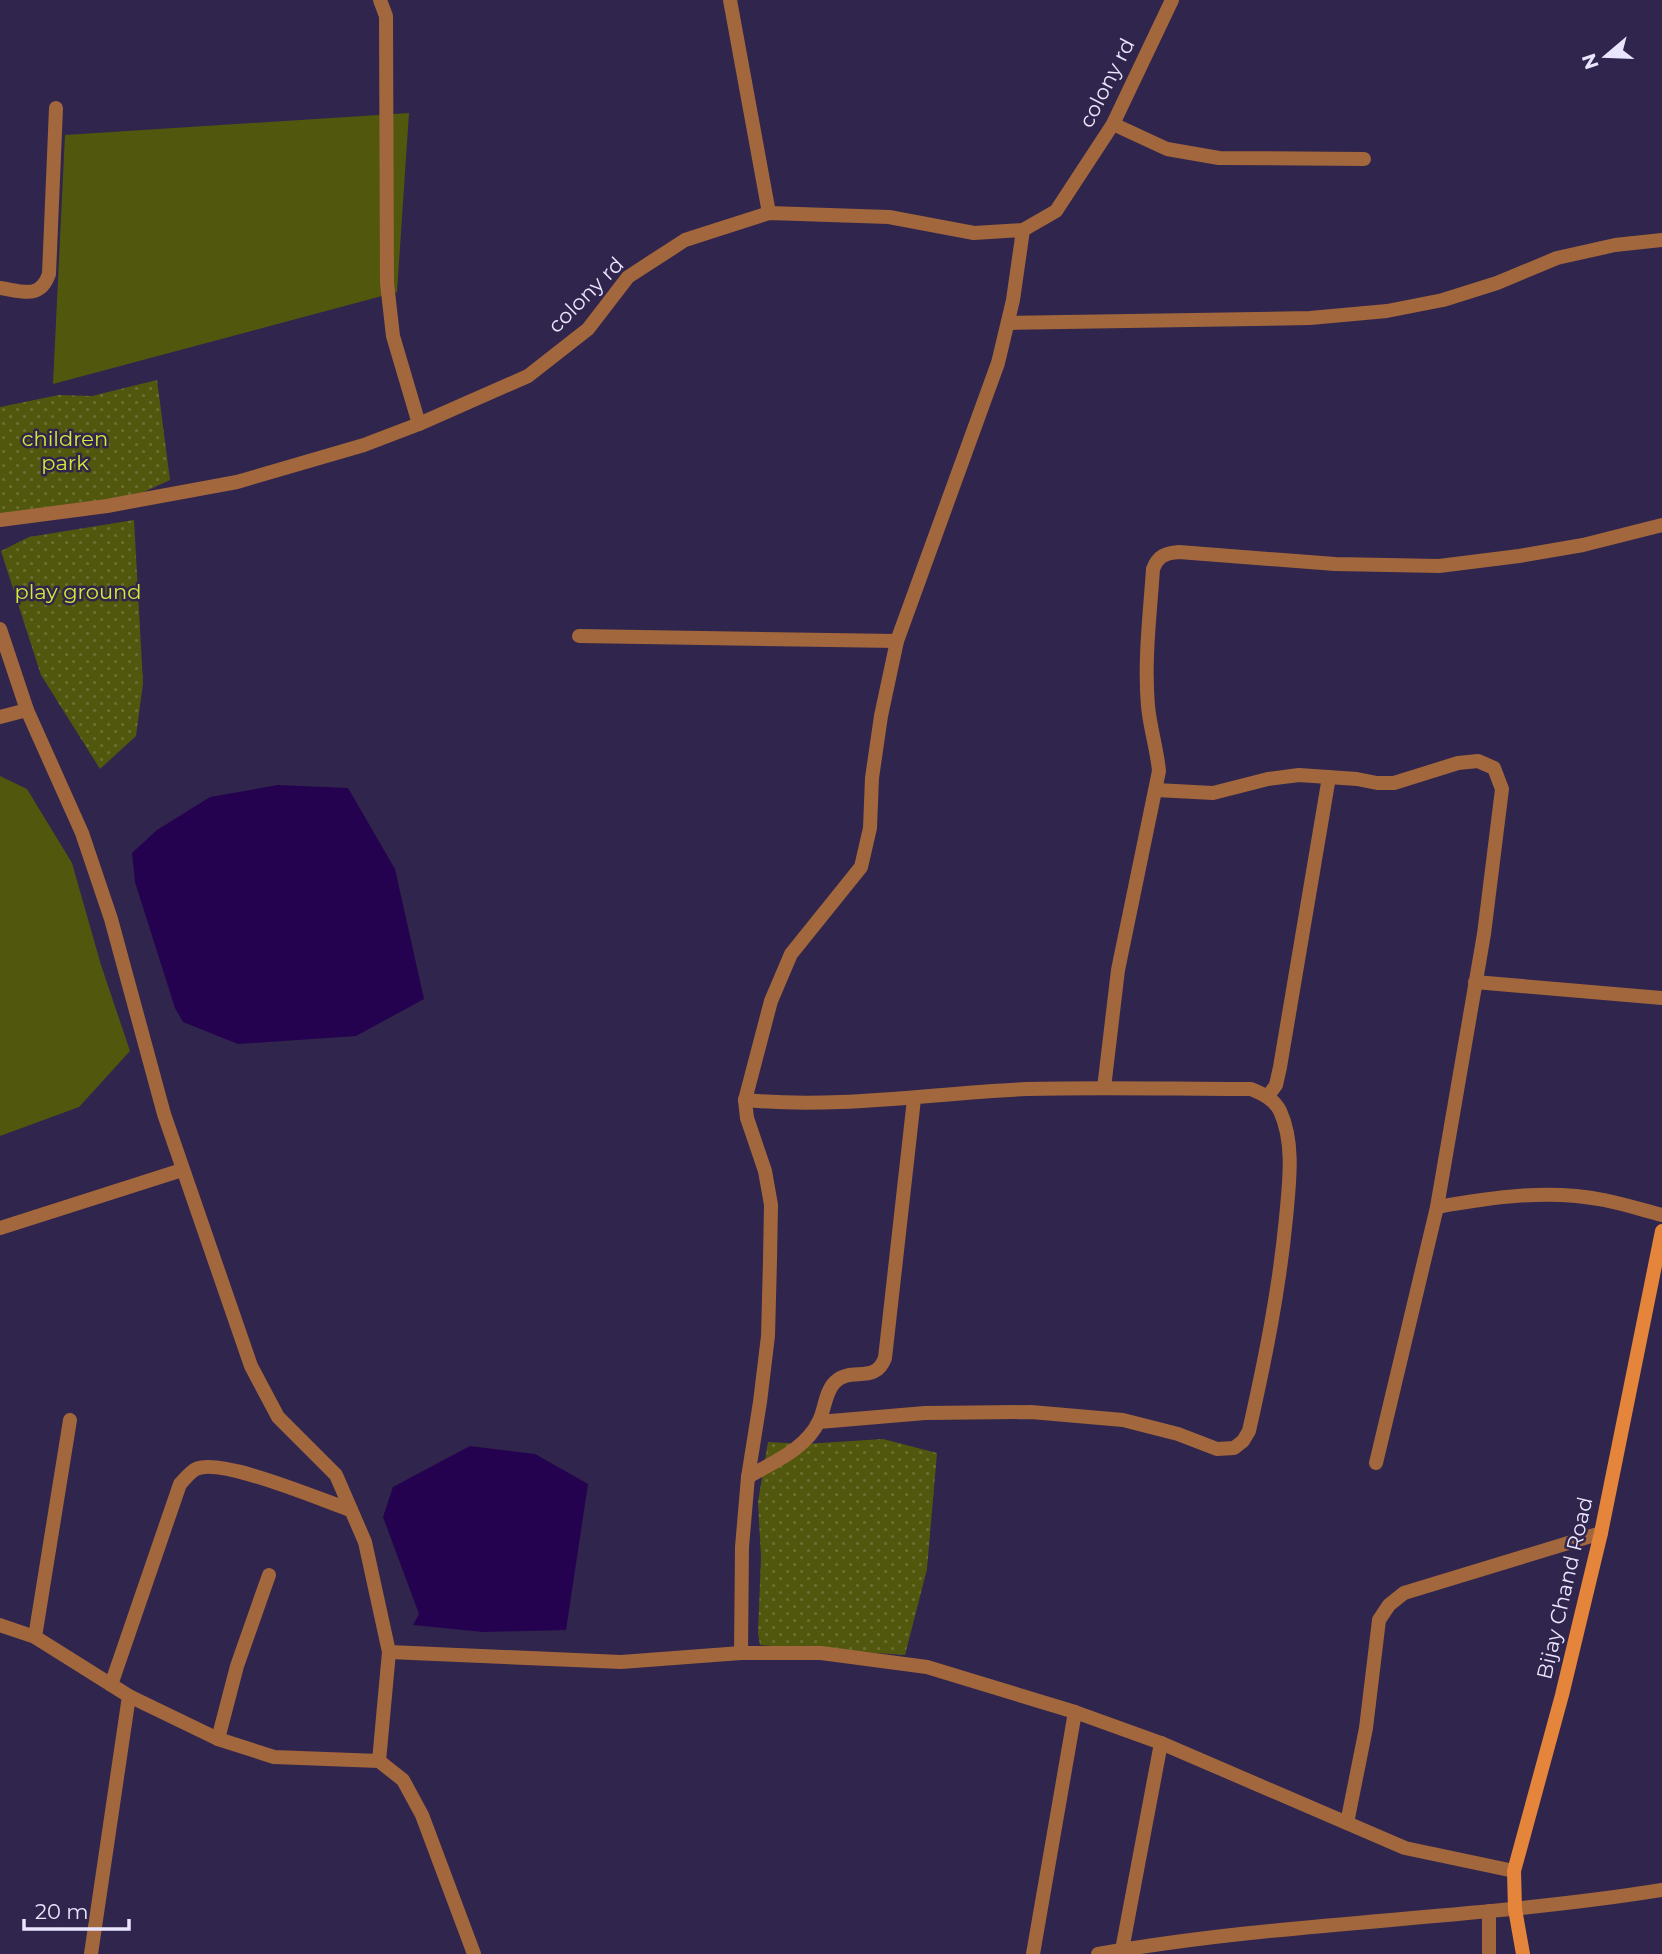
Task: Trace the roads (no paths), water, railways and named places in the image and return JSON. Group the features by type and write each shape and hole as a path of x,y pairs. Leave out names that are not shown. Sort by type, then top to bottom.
{"main road":[{"name":"Bijay Chand Road","path":"1523,1954 1515,1909 1514,1871 1562,1695 1601,1533 1662,1231"}],"street":[{"path":"380,0 386,16 387,283 393,336 419,424"},
{"path":"730,0 769,213"},
{"name":"colony rd","path":"0,520 107,506 237,482 364,445 419,424 528,376 588,328 628,277 685,240 769,213 889,218 974,233 1023,230 1056,211 1113,124 1172,0"},
{"path":"0,288 28,292 39,290 46,284 50,274 56,108"},
{"path":"1113,124 1167,149 1219,158 1364,159"},
{"path":"741,1653 742,1547 748,1477 768,1336 771,1205 765,1171 747,1118 745,1100 771,1001 791,954 861,867 870,828 872,778 881,716 897,641 998,363 1008,323 1023,230"},
{"path":"1008,323 1310,318 1387,312 1443,300 1497,283 1558,258 1615,246 1662,240"},
{"path":"1104,1088 1118,970 1159,771 1148,707 1147,674 1153,569 1157,560 1167,553 1335,564 1439,566 1583,545 1662,525"},
{"path":"0,629 27,710 82,833 111,919 164,1114 251,1366 278,1417 336,1475 365,1542 389,1653 379,1761"},
{"path":"579,636 897,641"},
{"path":"0,717 27,710"},
{"path":"1156,790 1213,793 1268,779 1299,775 1394,783 1458,763 1478,761 1494,768 1499,778 1502,789 1475,982 1437,1207 1376,1463"},
{"path":"1268,1096 1276,1085 1280,1067 1329,777"},
{"path":"1475,982 1662,998"},
{"path":"745,1100 799,1104 914,1099 1025,1090 1251,1089 1268,1096 1279,1110 1285,1130 1290,1160 1280,1276 1249,1431 1243,1441 1234,1448 1217,1449 1178,1434 1123,1420 1031,1412 925,1413 819,1422"},
{"path":"748,1477 807,1439 819,1422 832,1385 838,1379 875,1372 882,1366 914,1099"},
{"path":"0,1228 182,1170"},
{"path":"1437,1207 1496,1197 1555,1194 1604,1200 1662,1215"},
{"path":"35,1637 70,1420"},
{"path":"111,1685 180,1484 196,1469 220,1467 252,1475 351,1510"},
{"path":"1347,1824 1366,1728 1378,1620 1389,1605 1404,1593 1601,1533"},
{"path":"218,1739 237,1666 270,1574"},
{"path":"0,1625 35,1637 129,1696 218,1739 274,1758 379,1761 403,1780 422,1815 474,1954"},
{"path":"389,1653 621,1662 741,1653 821,1653 927,1667 1075,1712 1161,1743 1405,1848 1514,1871"},
{"path":"91,1954 129,1696"},
{"path":"1033,1954 1075,1712"},
{"path":"1122,1950 1161,1743"},
{"path":"1098,1954 1515,1909 1662,1890"},
{"path":"1489,1910 1489,1954"}],"park label":[{"name":"children park","path":"65,451"},
{"name":"play ground","path":"78,592"}]}
